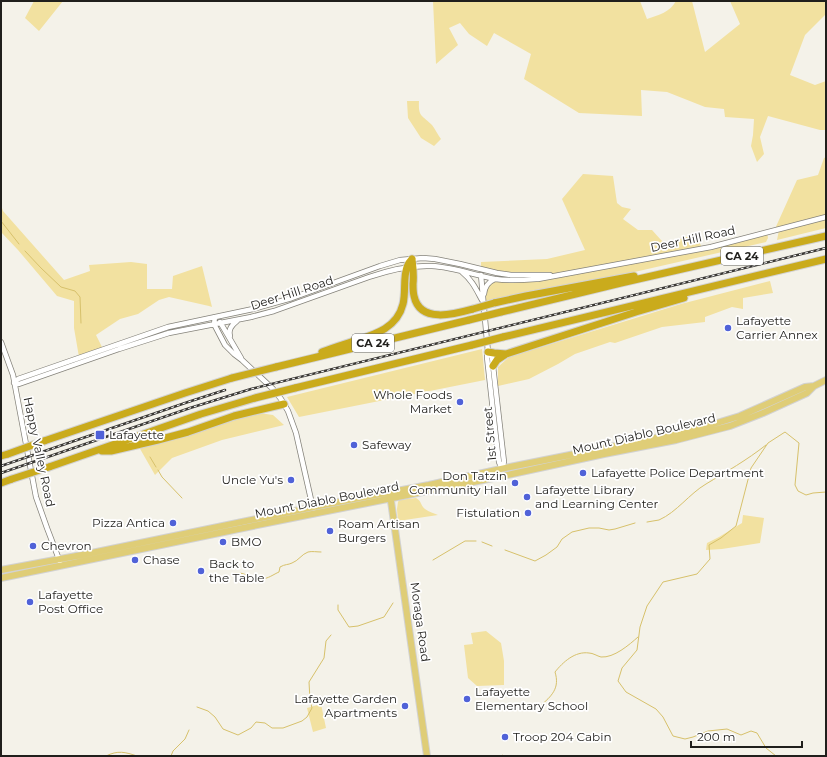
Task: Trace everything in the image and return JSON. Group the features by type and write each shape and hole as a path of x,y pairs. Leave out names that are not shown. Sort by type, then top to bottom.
{"highway":[{"name":"CA 24","path":"4,455 188,391 232,378 501,312 826,236"},
{"name":"CA 24","path":"1,483 201,414 255,398 826,259"},
{"path":"411,264 414,297 417,304 428,313 438,315 451,314 526,296 617,279 684,269"},
{"path":"276,367 371,336 389,326 398,316 402,307 411,264"},
{"path":"494,366 497,360 506,354 729,283"},
{"path":"488,352 506,354"},
{"path":"92,452 111,451 158,440 188,432 234,416 284,404"}],"main road":[{"name":"Mount Diablo Boulevard","path":"390,495 503,476 709,432 764,413 807,393 814,386 826,380"},
{"name":"Mount Diablo Boulevard","path":"1,578 60,562 390,495 502,469 707,426 740,416 805,387 814,386"},
{"name":"Moraga Road","path":"390,495 428,756"},
{"name":"Mount Diablo Boulevard","path":"1,570 131,551 167,538 316,510"}],"street":[{"name":"Deer Hill Road","path":"16,381 79,357 168,327 253,309 292,298 400,260 411,264 433,266 495,279 512,281 538,280 562,274 712,247 826,217"},
{"name":"Deer Hill Road","path":"16,381 19,384 117,349 169,333 274,312 368,277 411,264 435,259 497,273 538,275 562,274"},
{"name":"1st Street","path":"481,269 488,352 487,358 499,462 502,469"},
{"path":"460,271 469,278 483,301"},
{"path":"483,301 484,291 487,285 490,281 495,279"},
{"path":"215,317 221,323 242,360"},
{"path":"215,317 214,324 225,345 273,389 284,404 294,425 312,504 316,510"},
{"path":"233,345 229,333 232,324 238,320"},
{"name":"Happy Valley Road","path":"1,342 16,381 34,488 41,512 60,562"},
{"name":"1st Street","path":"488,352 492,357 494,366 504,462 502,469"},
{"path":"495,422 500,432"}],"shaded area":[{"path":"34,1 63,1 39,31 25,18"},
{"path":"433,1 640,1 647,19 671,8 676,1 692,1 705,52 740,24 730,1 826,1 826,14 805,35 790,75 815,85 826,81 826,130 820,130 768,116 760,137 764,154 757,162 751,146 754,119 725,117 724,109 705,107 667,92 641,90 642,116 579,113 524,79 531,54 494,33 487,46 469,34 460,23 449,28 458,45 436,64"},
{"path":"407,101 419,101 420,113 432,125 441,139 434,146 421,138 408,118"},
{"path":"826,157 826,228 777,240 779,230 774,231 797,180 818,175 824,158"},
{"path":"583,174 613,176 617,203 622,207 631,209 623,219 638,230 652,230 665,243 671,243 685,237 697,237 702,248 767,232 768,238 766,242 617,276 483,303 483,299 490,281 512,281 559,275 511,275 481,269 481,262 547,259 585,250 562,199"},
{"path":"1,205 3,211 64,280 90,271 89,265 131,262 147,264 147,289 172,289 173,276 202,266 212,307 169,297 159,300 138,314 120,319 96,335 103,349 79,357 74,328 74,301 57,296 1,232"},
{"path":"770,281 773,293 743,298 743,309 732,307 705,317 705,322 662,327 615,343 610,342 575,354 529,379 498,386 498,367 509,357 681,304"},
{"path":"482,349 485,380 299,417 287,397"},
{"path":"259,413 273,415 284,425 222,440 172,458 155,475 139,447 231,420"},
{"path":"416,498 425,509 438,515 398,521 397,509 399,500"},
{"path":"743,515 764,518 760,543 706,550 707,543 742,523"},
{"path":"486,631 501,643 504,661 504,685 477,686 468,678 464,645 473,644 471,633"},
{"path":"321,704 326,728 313,732 307,708"}],"waterway":[{"path":"1,221 19,244"},
{"path":"25,251 61,287 75,291 80,297 81,323"},
{"path":"776,756 766,748 757,733 751,731 741,735 727,729 708,731 685,739 673,736 663,717 656,709 626,692 618,681 622,668 637,650 640,627 647,606 663,582 697,574 710,559 709,545 736,526 751,468 768,443 785,432 799,443 795,485 798,491 806,495 826,492"},
{"path":"647,522 659,520 665,517 700,488 744,461 766,445"},
{"path":"150,457 156,467"},
{"path":"158,470 162,477 182,498"},
{"path":"505,550 535,561 557,547 562,539 572,532 589,528 609,530 635,523"},
{"path":"433,560 465,541 476,541"},
{"path":"482,542 492,546"},
{"path":"233,573 241,573 257,579 264,579 279,572 280,567 283,565 291,564 308,552 321,552"},
{"path":"338,605 338,610 349,627 358,626 384,617 393,603"},
{"path":"197,707 208,711 215,717 223,729 238,735 251,728 256,722 265,723 272,728 283,728 302,721 307,717 312,708 309,682 324,658 326,641 331,635"},
{"path":"540,706 548,699 556,687 555,672 574,655 592,653 601,657 606,657 621,650 638,637"},
{"path":"171,756 173,751 185,739 189,730"},
{"path":"106,756 122,752 137,756"}],"railway":[{"path":"1,473 190,408 251,389 826,248"},
{"path":"1,466 225,390"}],"place":[{"name":"Lafayette Carrier Annex","path":"728,328"},
{"name":"Whole Foods Market","path":"460,402"},
{"name":"Lafayette","path":"100,435"},
{"name":"Safeway","path":"354,445"},
{"name":"Lafayette Police Department","path":"583,473"},
{"name":"Uncle Yu's","path":"291,480"},
{"name":"Don Tatzin Community Hall","path":"515,483"},
{"name":"Lafayette Library and Learning Center","path":"527,497"},
{"name":"Fistulation","path":"528,513"},
{"name":"Pizza Antica","path":"173,523"},
{"name":"Roam Artisan Burgers","path":"330,531"},
{"name":"BMO","path":"223,542"},
{"name":"Chevron","path":"33,546"},
{"name":"Chase","path":"135,560"},
{"name":"Back to the Table","path":"201,571"},
{"name":"Lafayette Post Office","path":"30,602"},
{"name":"Lafayette Elementary School","path":"467,699"},
{"name":"Lafayette Garden Apartments","path":"405,706"},
{"name":"Troop 204 Cabin","path":"505,737"}]}
